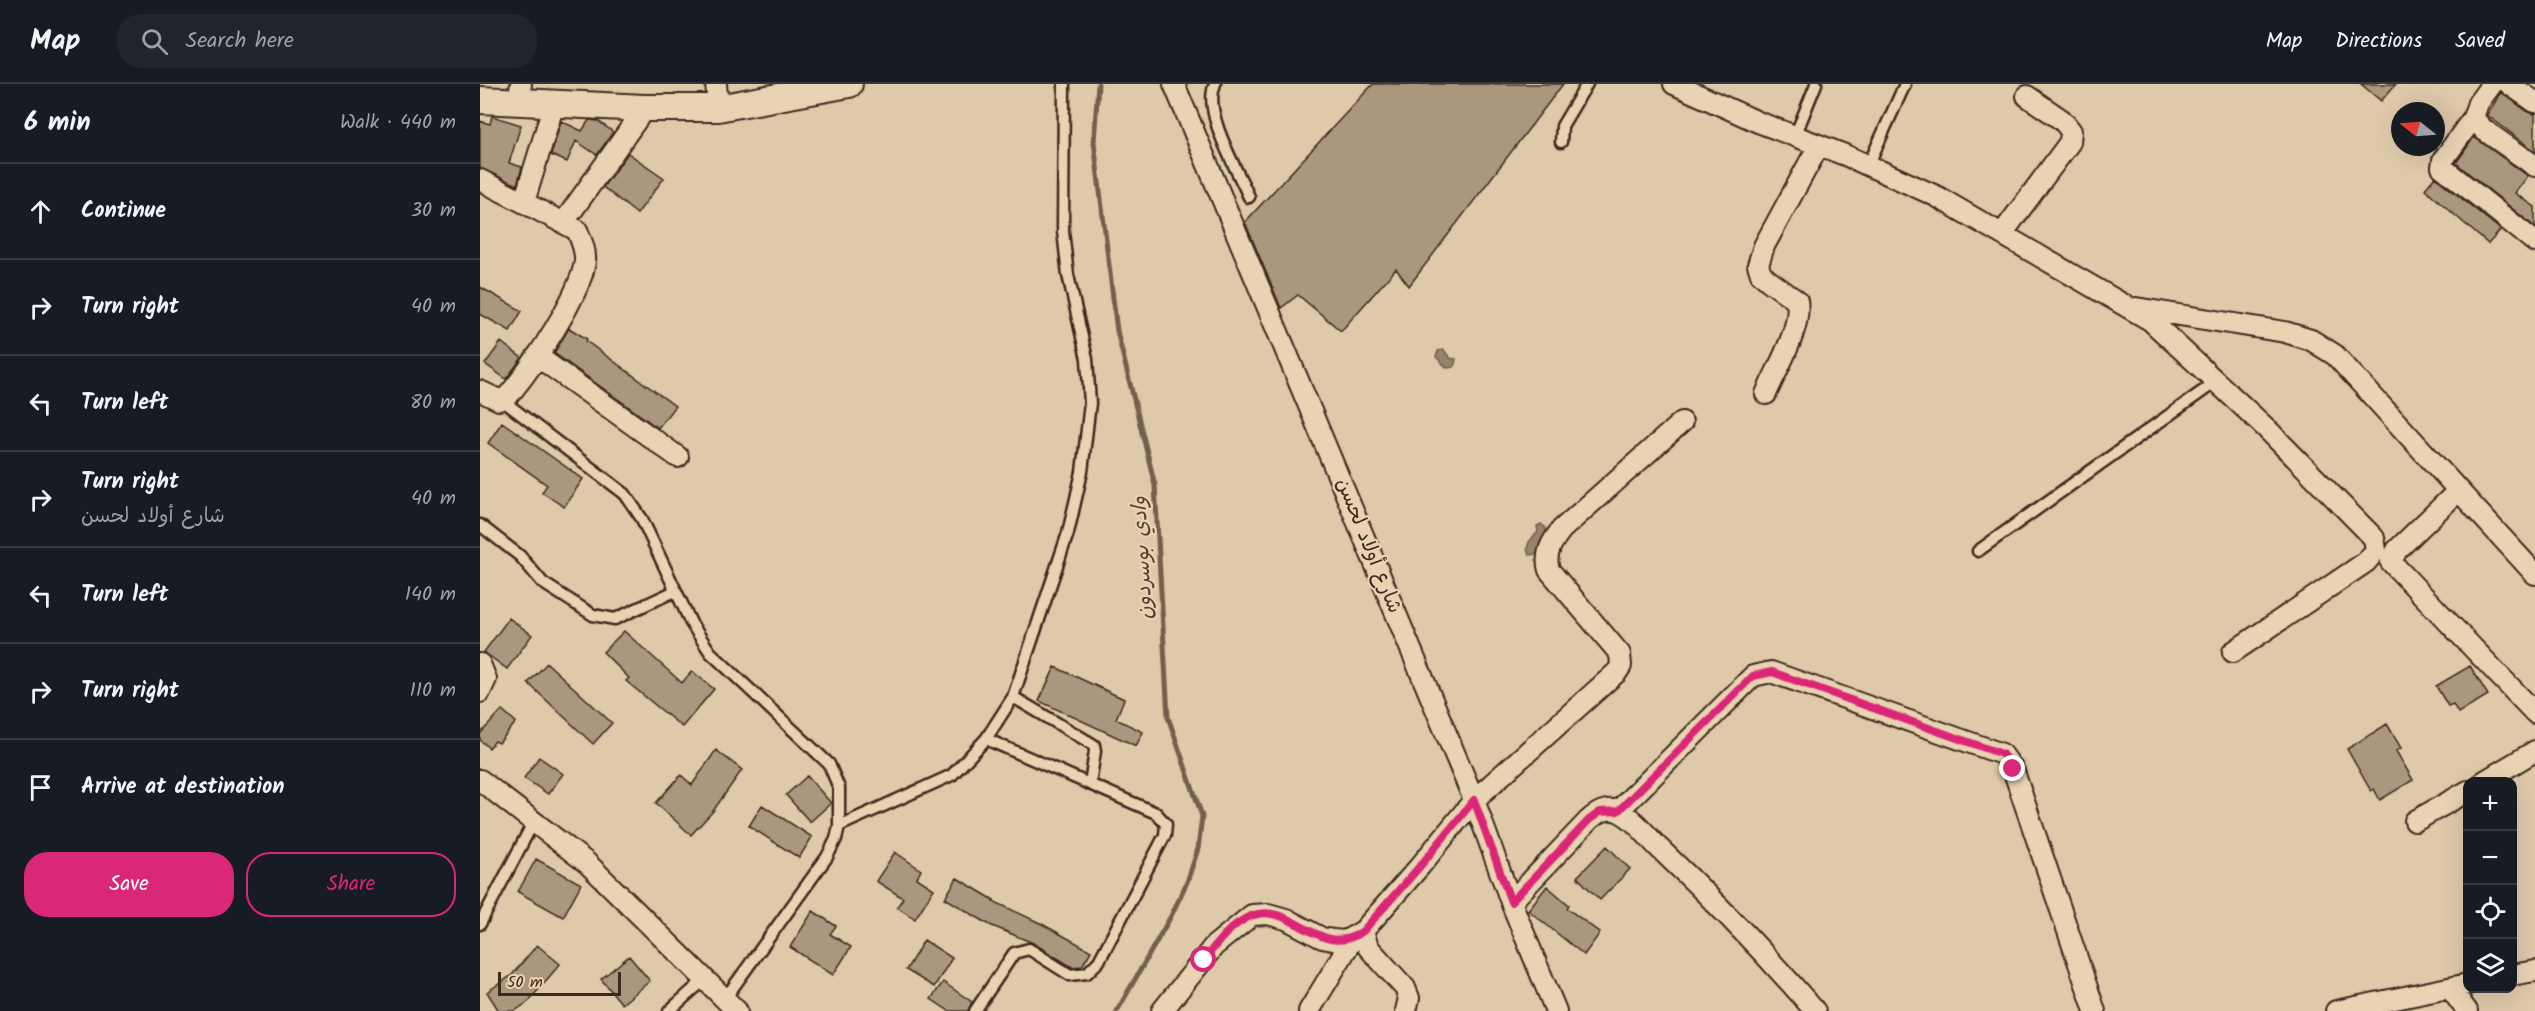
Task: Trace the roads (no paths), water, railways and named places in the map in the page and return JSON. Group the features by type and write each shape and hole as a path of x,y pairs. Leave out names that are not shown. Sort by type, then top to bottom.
{"street":[{"path":"480,100 519,94 554,104 645,108 717,96 849,84"},
{"name":"شارع أولاد لحسن","path":"1174,84 1474,800 1511,902 1556,1011"},
{"path":"1674,84 1748,118 1819,145 1936,196 2127,307 2166,333 2274,436 2376,543 2373,556 2366,562 2233,652"},
{"path":"2492,84 2478,103 2473,118 2443,160 2442,167 2535,242"},
{"path":"2509,84 2535,102"},
{"path":"2002,234 2070,142 2070,131 2062,120 2027,96"},
{"path":"524,202 554,104"},
{"path":"564,222 645,108"},
{"path":"2473,118 2484,130 2535,166"},
{"path":"1766,394 1796,325 1799,311 1797,301 1761,274 1758,265 1764,246 1819,145"},
{"path":"480,180 577,230 584,246 585,261 580,280 556,326 526,374 502,400 480,391"},
{"path":"2127,307 2285,332 2311,340 2335,356 2535,574"},
{"path":"537,356 678,457"},
{"path":"1309,1011 1358,935 1421,865 1474,800 1620,666 1620,654 1616,647 1549,570 1548,552 1562,529 1682,422"},
{"path":"2458,491 2397,550 2391,562 2535,713"},
{"path":"480,664 486,679 480,692"},
{"path":"1618,811 1753,676 1772,672 2002,754 2013,769 2095,1011"},
{"path":"2491,777 2535,751"},
{"path":"480,780 588,863 731,1005"},
{"path":"2415,821 2463,794"},
{"path":"1511,902 1589,820 1600,812 1618,811 1642,830 1679,867 1815,1011"},
{"path":"1162,1011 1214,946 1252,915 1268,914 1286,919 1322,938 1333,940 1358,935"},
{"path":"1358,935 1405,988 1408,998 1406,1011"},
{"path":"2517,974 2535,971"},
{"path":"2336,1011 2459,986 2467,1011"}],"lane":[{"path":"839,826 952,775 986,739 1013,697 1068,533 1082,472 1090,403 1087,359 1068,275 1063,231 1064,84"},
{"path":"1215,84 1211,92 1213,114 1249,197"},
{"path":"1561,142 1562,126 1587,84"},
{"path":"1795,136 1816,84"},
{"path":"1868,166 1905,84"},
{"path":"1978,551 2217,381"},
{"path":"502,400 624,494 642,519 691,623 710,652 829,764 839,788 839,826 827,857 731,1005"},
{"path":"480,525 520,556 543,583 593,615 615,619 675,591"},
{"path":"1013,697 1094,745 1090,784"},
{"path":"975,1011 1014,953 1022,950 1029,949 1070,975 1087,973 1099,961 1165,835 1166,824 1156,813 986,739"},
{"path":"480,924 534,822"},
{"path":"669,1011 704,980"}],"waterway":[{"name":"وادي بوسردون","path":"1098,84 1094,142 1117,331 1155,485 1168,717 1202,816 1198,849 1187,882 1171,916 1117,1011"}]}
